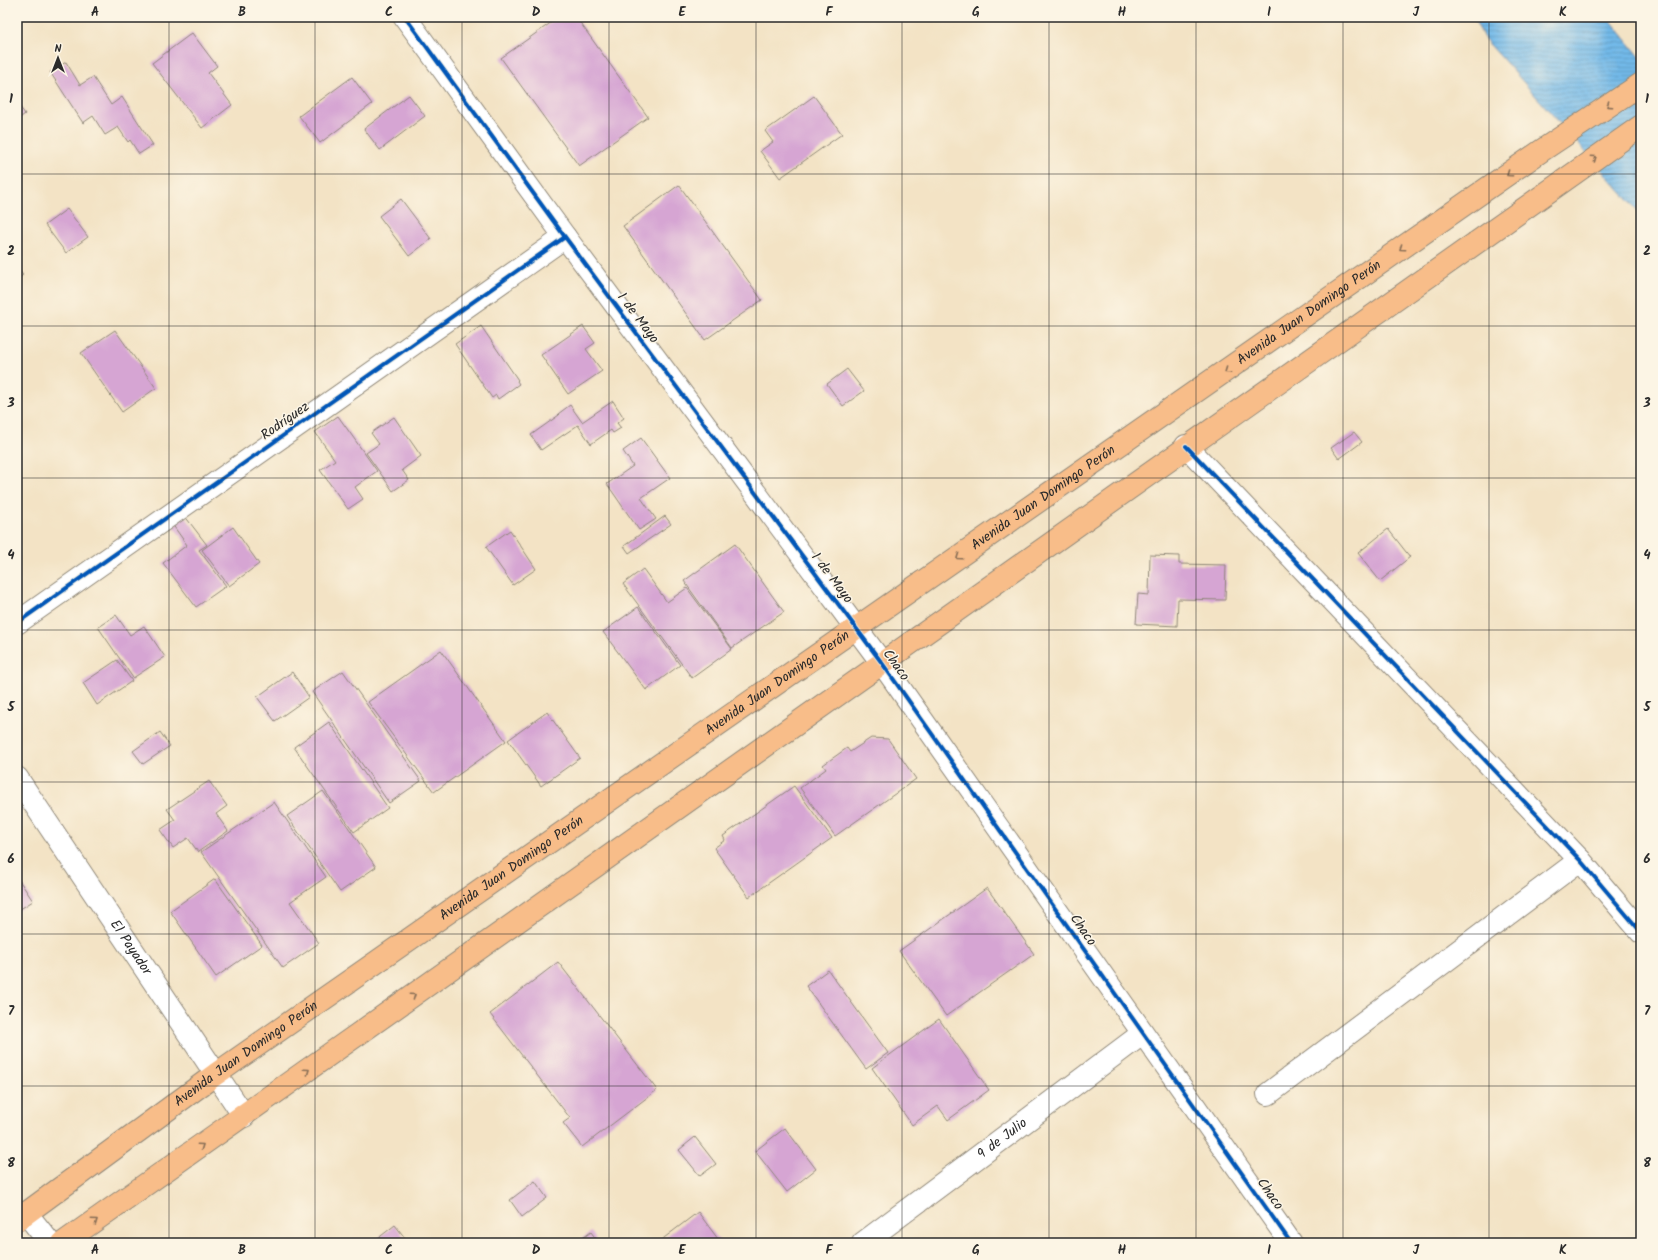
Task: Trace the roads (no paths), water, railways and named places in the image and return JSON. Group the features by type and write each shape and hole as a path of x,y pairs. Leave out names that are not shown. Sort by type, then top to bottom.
{"main road":[{"name":"Avenida Juan Domingo Perón","path":"22,1217 216,1074 1541,151 1641,84"},
{"path":"63,1243 1186,446 1641,126"}],"street":[{"name":"1 de Mayo","path":"405,17 565,237 856,629"},
{"name":"Rodríguez","path":"17,623 565,237"},
{"path":"1186,446 1580,860 1641,932"},
{"name":"Chaco","path":"856,629 882,663 1142,1034 1291,1243"},
{"name":"El Payador","path":"17,778 244,1116"},
{"path":"1268,1094 1580,860"},
{"name":"9 de Julio","path":"863,1243 1142,1034"},
{"path":"22,1217 50,1243"}],"water":[{"path":"1473,17 1608,17 1641,58 1641,214 1484,38"}]}
